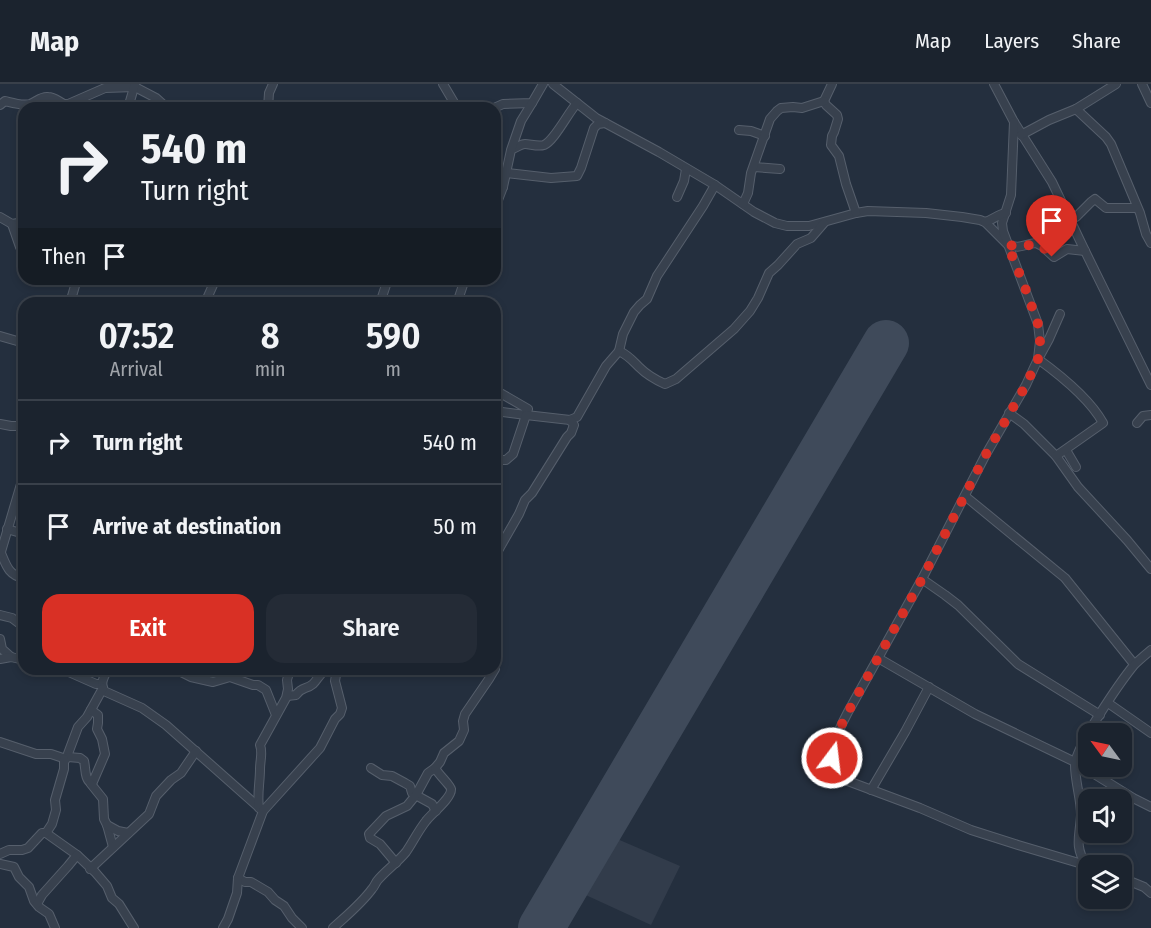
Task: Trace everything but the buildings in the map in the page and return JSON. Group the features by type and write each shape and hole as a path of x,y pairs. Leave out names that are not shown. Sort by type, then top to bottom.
{"street":[{"path":"268,102 273,84"},
{"path":"443,84 455,102"},
{"path":"543,84 521,121 502,182 577,176 594,128 598,124 605,123"},
{"path":"553,84 605,123 715,185 766,219 787,226 799,227 824,223 856,213 880,211 926,213 985,222 1006,213"},
{"path":"743,204 770,119 782,108 802,108 824,101 832,84"},
{"path":"994,84 1014,122 1052,182 1081,249 1148,372 1151,385"},
{"path":"1022,135 1049,120 1076,109 1116,84"},
{"path":"1142,84 1151,103"},
{"path":"73,102 105,88 135,85 160,102"},
{"path":"130,102 135,85"},
{"path":"32,102 43,97 61,102"},
{"path":"0,105 5,101 18,104"},
{"path":"824,101 838,118 831,145 839,156 856,213"},
{"path":"501,105 532,103"},
{"path":"1085,103 1090,122"},
{"path":"512,149 524,144 543,146 577,104"},
{"path":"1076,109 1111,144 1137,208 1148,226 1151,243"},
{"path":"1014,122 1011,195 1002,223 1007,244 1038,324 1040,341 1038,359"},
{"path":"739,130 752,131 765,136"},
{"path":"754,167 780,169"},
{"path":"676,197 684,181 686,169"},
{"path":"501,546 525,500 532,493 571,433 573,421 606,366 619,351 623,334 634,312 647,299 657,276 715,185"},
{"path":"1069,218 1076,217 1095,199 1106,208 1137,208"},
{"path":"0,217 12,224 18,238"},
{"path":"985,222 1007,244 1019,248 1036,243 1054,257 1067,249 1081,249"},
{"path":"12,224 18,223"},
{"path":"619,351 627,354 661,382 665,384 673,381 734,329 758,298 769,273 797,244 811,238 824,223"},
{"path":"1060,314 1026,385 985,456 922,579 837,734 832,770 837,777 972,830 1078,862"},
{"path":"0,336 18,341"},
{"path":"1038,359 1066,380 1103,422 1102,425 1056,456"},
{"path":"501,393 527,408 513,454 506,460 501,460"},
{"path":"501,412 573,421"},
{"path":"1009,413 1039,438 1056,456 1078,486 1151,569"},
{"path":"1137,423 1143,416 1151,415"},
{"path":"0,424 18,426"},
{"path":"1066,450 1076,467"},
{"path":"18,493 0,554 11,573 18,577"},
{"path":"965,496 1065,578 1134,664"},
{"path":"7,529 18,532"},
{"path":"922,579 958,605 1018,664 1100,715"},
{"path":"0,615 12,618 18,622"},
{"path":"0,639 2,649 11,657"},
{"path":"1080,855 1081,813 1075,762 1085,738 1134,664 1151,650"},
{"path":"878,658 975,714 1075,762 1151,807"},
{"path":"0,659 18,659"},
{"path":"76,675 103,686 107,693 150,713 261,809"},
{"path":"0,854 9,850 25,850 42,833 46,833 52,824 66,758 78,727 91,710 103,686 105,675"},
{"path":"187,675 213,682 230,677 258,685 266,690 276,715"},
{"path":"223,928 242,880 261,809 258,786 262,753 260,745 287,696 288,675"},
{"path":"287,696 296,695 300,689 311,686 318,675"},
{"path":"261,809 320,748 339,714 342,708 334,675"},
{"path":"396,862 380,844 370,838 369,834 386,816 407,806 428,773 440,762 444,753 459,741 464,730 465,714 491,675"},
{"path":"871,790 929,687"},
{"path":"1108,703 1151,733"},
{"path":"91,710 98,715 97,729 105,754 91,784"},
{"path":"0,742 36,754 80,758 92,764 103,762"},
{"path":"90,869 149,814 156,796 181,773 196,751"},
{"path":"84,761 86,777 103,799 104,819 113,847"},
{"path":"371,768 410,786 412,793 432,804 436,811"},
{"path":"333,928 372,890 377,881 405,853 424,823 452,790 435,768"},
{"path":"107,825 128,833"},
{"path":"46,833 77,855 107,886 112,898 119,904 134,928"},
{"path":"37,904 42,895 77,855"},
{"path":"0,864 14,867 19,877 29,887 34,901 49,914 55,928"},
{"path":"242,880 251,882 268,892 284,906 302,928"},
{"path":"1132,882 1151,893"}],"shaded area":[{"path":"608,835 680,866 651,925 577,891"}],"runway":[{"path":"541,928 886,343"}],"route":[{"path":"832,758 837,734 848,712 922,579 1038,359 1040,352 1038,324 1007,244 1019,248 1036,243 1052,257"}]}
